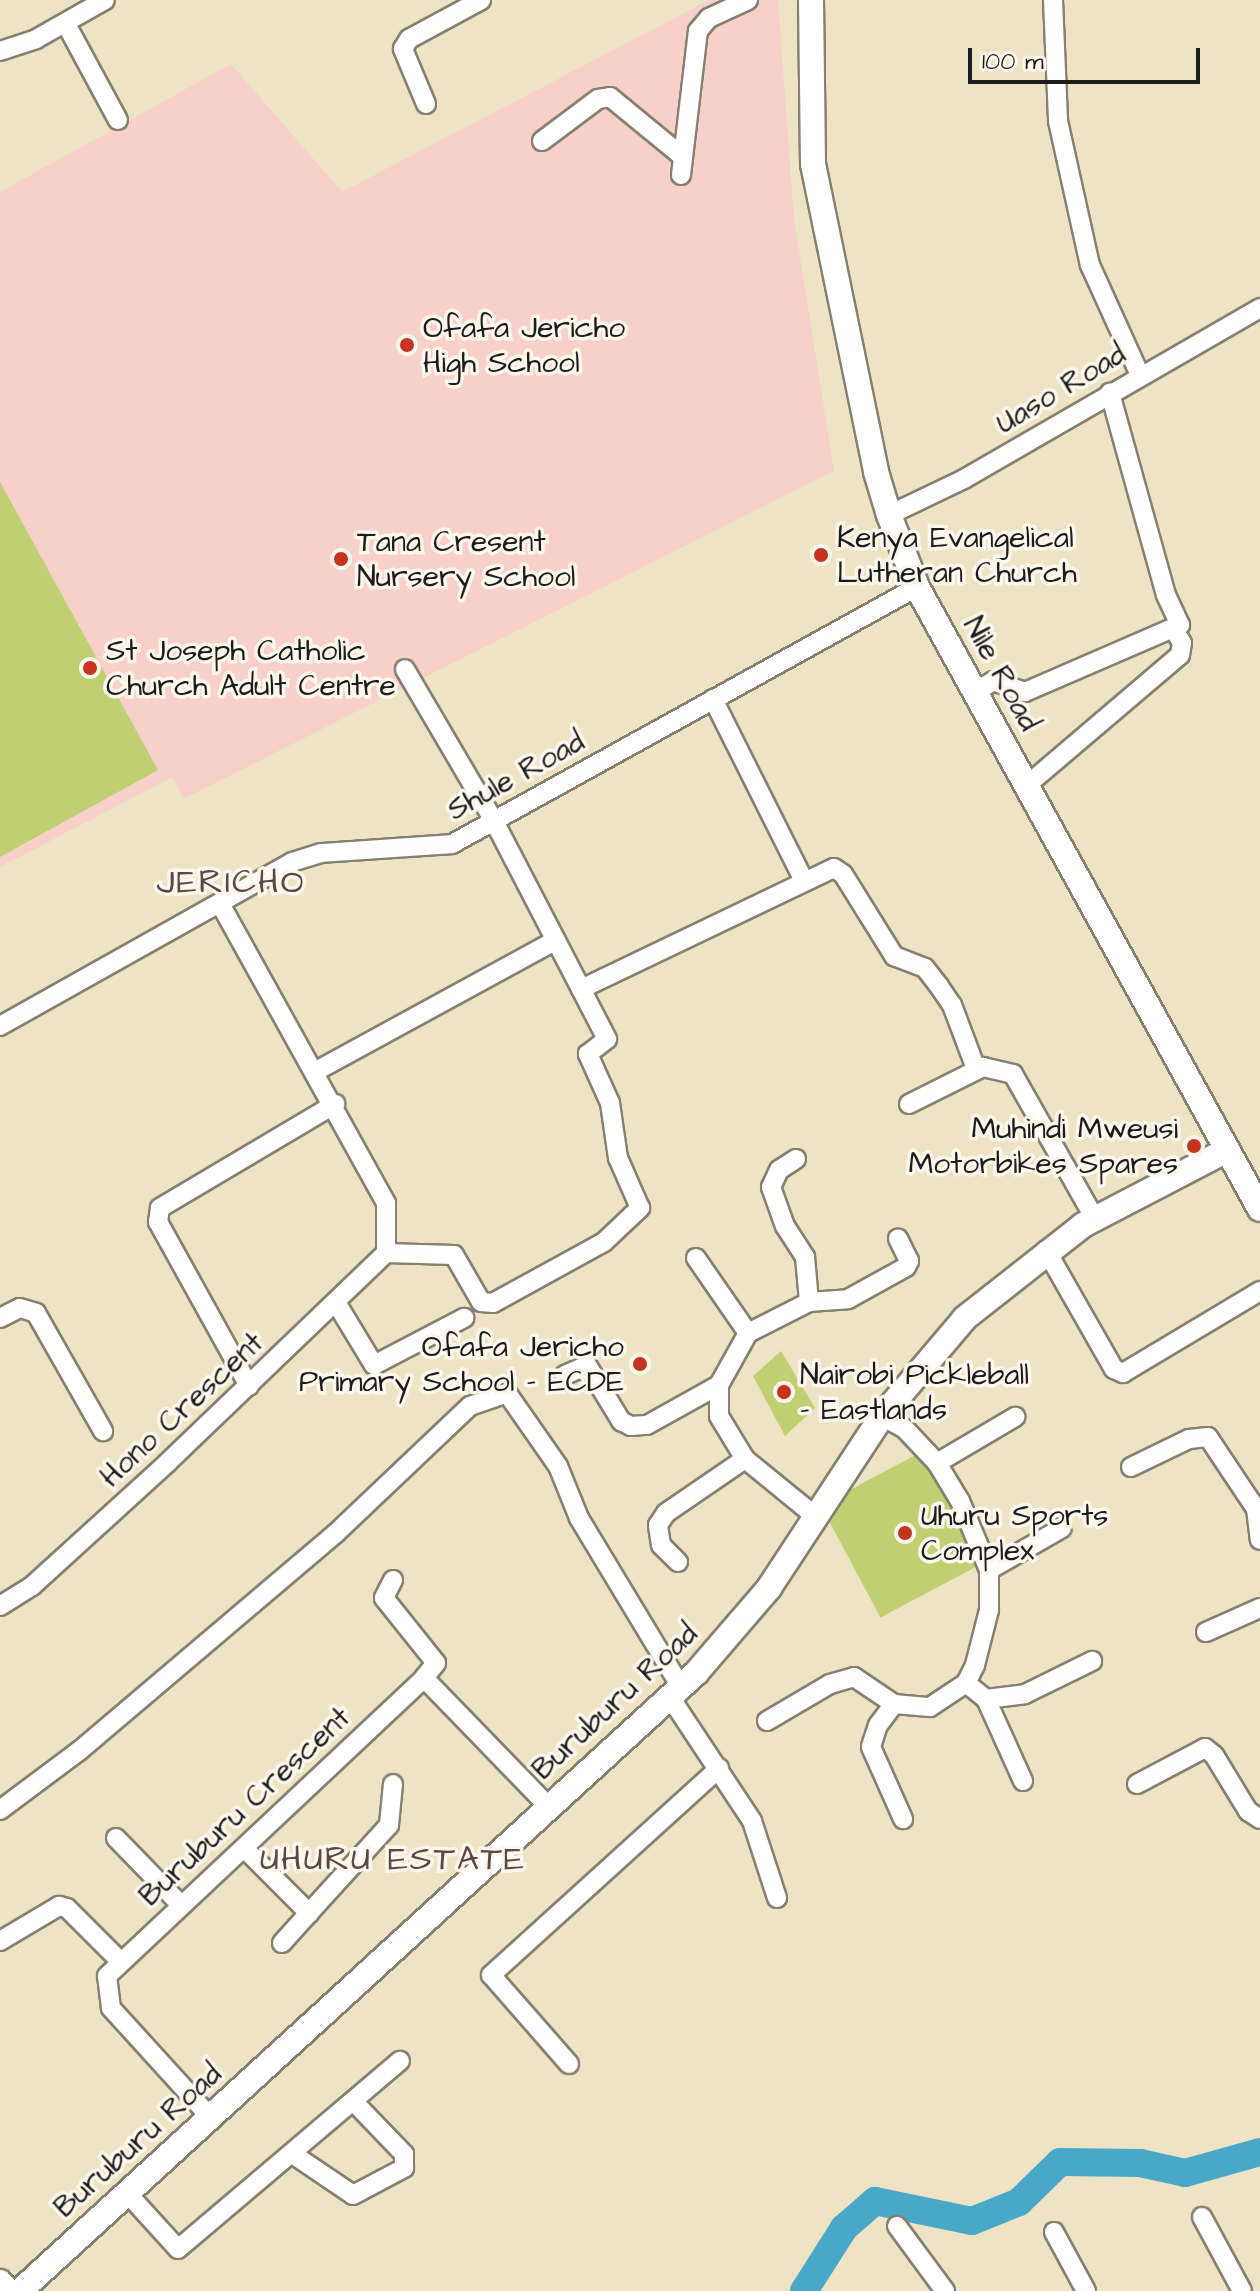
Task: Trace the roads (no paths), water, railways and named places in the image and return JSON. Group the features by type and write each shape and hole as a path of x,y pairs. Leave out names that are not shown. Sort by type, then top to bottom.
{"street":[{"path":"0,51 66,24 105,0"},
{"path":"426,104 403,49 409,39 481,0"},
{"path":"542,141 598,99 610,97 682,166 698,31 709,18 748,0"},
{"name":"Nile Road","path":"811,0 808,97 813,164 876,472 889,515 917,587 1225,1151 1260,1209"},
{"path":"1053,0 1058,121 1090,265 1140,375"},
{"path":"66,24 118,120"},
{"name":"Uaso Road","path":"889,515 964,479 1260,308"},
{"path":"975,692 993,681 1025,692 1174,629 1181,621 1166,595 1110,393"},
{"name":"Shule Road","path":"0,1026 261,877 321,853 433,848 494,821 917,587"},
{"path":"1026,786 1180,655 1182,643 1174,629"},
{"path":"220,903 335,1104 386,1203 386,1253 454,1255 487,1304 604,1242 639,1212 618,1158 610,1103 588,1054 607,1039 494,821 405,669"},
{"path":"713,699 803,879"},
{"path":"581,989 828,868 843,874 894,956 925,968 939,986 952,1005 976,1069"},
{"path":"316,1071 556,940"},
{"path":"909,1104 976,1069 993,1067 1013,1074 1095,1219"},
{"path":"249,1386 158,1222 160,1208 335,1104"},
{"name":"Buruburu Road","path":"20,2291 675,1692 736,1631 882,1416 965,1318 1046,1250 1095,1219 1225,1151"},
{"path":"796,1159 779,1170 771,1187 785,1226 805,1257 809,1302"},
{"path":"815,1516 745,1459 719,1416 719,1385 748,1333 809,1302 848,1299 906,1267 909,1261 898,1238"},
{"path":"1046,1250 1114,1369 1123,1373 1260,1291"},
{"name":"Hono Crescent","path":"0,1606 32,1586 337,1304 386,1253"},
{"path":"696,1258 748,1333"},
{"path":"337,1304 374,1365 464,1318"},
{"path":"0,1318 20,1308 36,1313 103,1431"},
{"path":"565,1375 587,1365 621,1421 631,1426 647,1425 719,1385"},
{"path":"0,1810 79,1751 335,1534 470,1406 507,1393 558,1466 579,1518 675,1692 752,1821 777,1898"},
{"path":"767,1721 842,1679 866,1681 894,1704 930,1707 966,1683 984,1640 989,1570 960,1501 937,1463 905,1429 882,1416"},
{"path":"937,1463 1015,1417"},
{"path":"1131,1467 1189,1439 1208,1437 1258,1508 1260,1540"},
{"path":"678,1562 661,1545 658,1525 666,1513 745,1459"},
{"path":"989,1570 1062,1528"},
{"path":"393,1580 384,1598 436,1663 424,1678 549,1807"},
{"path":"1206,1632 1260,1608"},
{"path":"986,1699 1025,1694 1092,1661"},
{"name":"Buruburu Crescent","path":"119,1960 245,1849 424,1678"},
{"path":"966,1683 986,1699 1023,1781"},
{"path":"894,1704 878,1725 871,1747 903,1819"},
{"path":"1137,1784 1205,1748 1220,1764 1248,1811 1260,1819"},
{"path":"569,2064 491,1975 719,1768"},
{"path":"282,1943 389,1825 393,1784"},
{"path":"116,1838 181,1905"},
{"path":"245,1849 309,1913"},
{"path":"0,1941 59,1906 119,1960 107,1976 111,2008 211,2118"},
{"path":"128,2194 178,2249 294,2155 400,2061"},
{"path":"294,2155 353,2195 404,2168 404,2154 354,2102"},
{"path":"1202,2217 1242,2291"},
{"path":"897,2226 945,2291"},
{"path":"1054,2232 1086,2291"},
{"path":"0,2282 8,2291"}],"waterway":[{"path":"804,2291 844,2228 875,2201 972,2221 1019,2202 1060,2162 1140,2163 1185,2173 1260,2152"}],"place":[{"name":"Ofafa Jericho High School","path":"407,345"},
{"name":"Kenya Evangelical Lutheran Church","path":"821,555"},
{"name":"Tana Cresent Nursery School","path":"341,559"},
{"name":"St Joseph Catholic Church Adult Centre","path":"90,668"},
{"name":"Muhindi Mweusi Motorbikes Spares","path":"1194,1146"},
{"name":"Ofafa Jericho Primary School - ECDE","path":"640,1364"},
{"name":"Nairobi Pickleball - Eastlands","path":"784,1392"},
{"name":"Uhuru Sports Complex","path":"905,1533"}],"district":[{"name":"JERICHO","path":"231,883"},
{"name":"UHURU ESTATE","path":"393,1860"}]}
